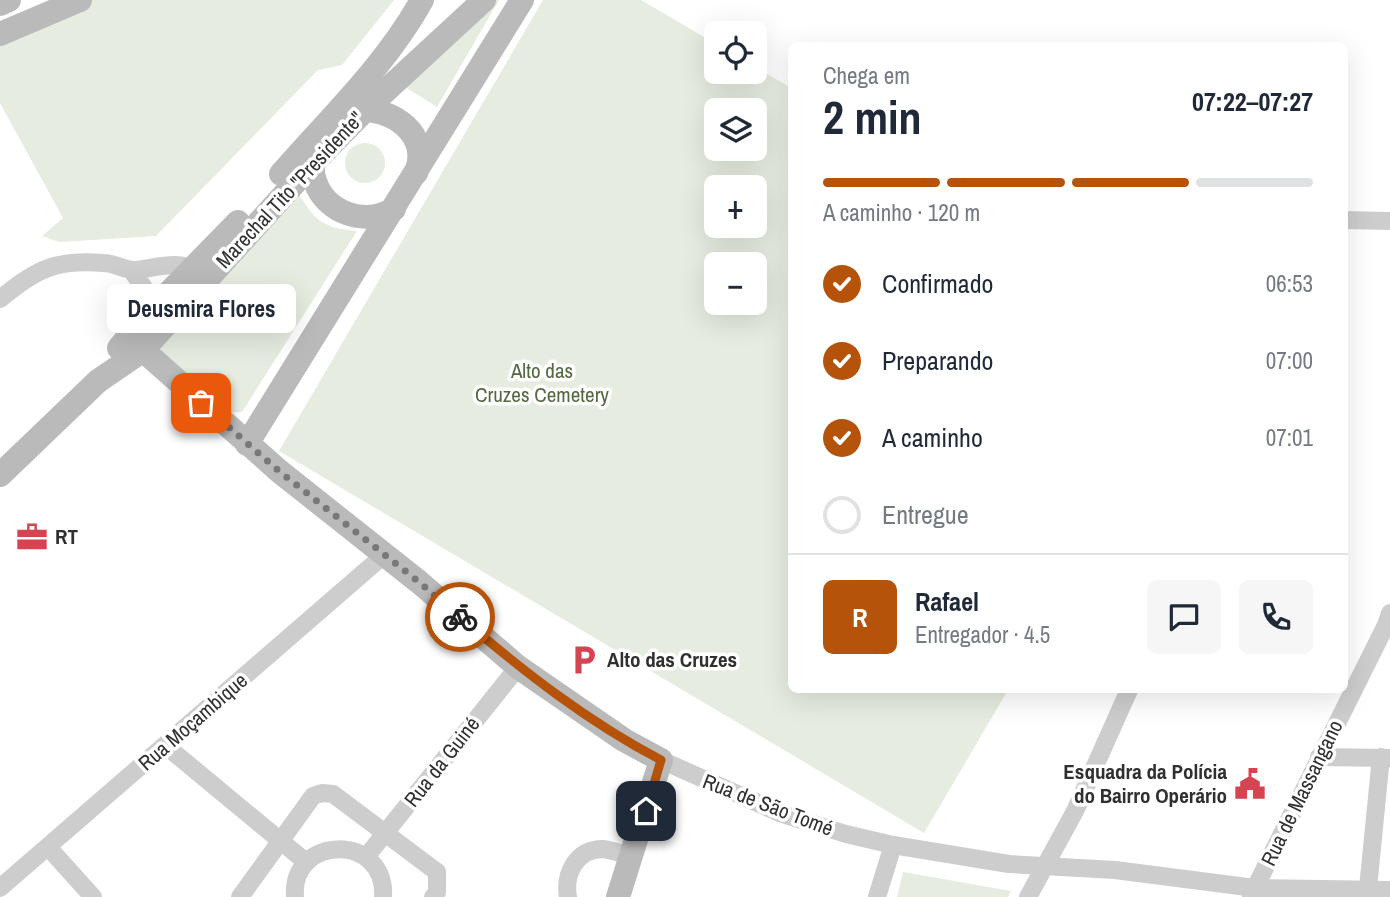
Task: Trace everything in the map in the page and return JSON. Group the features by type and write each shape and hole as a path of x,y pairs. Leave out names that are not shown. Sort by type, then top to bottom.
{"street":[{"path":"0,4 9,0"},
{"path":"0,34 80,0"},
{"name":"Marechal Tito \"Presidente\"","path":"200,273 243,217 355,92 422,0"},
{"name":"Marechal Tito \"Presidente\"","path":"0,475 135,344 200,273 366,109 484,0"},
{"path":"247,444 522,0"},
{"path":"336,111 366,109 390,115 410,130 418,145 421,161 416,174"},
{"path":"312,138 315,181 323,197 352,216 369,218 394,209"},
{"path":"1348,220 1390,221"},
{"path":"0,299 26,278 61,264 108,263 132,271 166,265 200,273"},
{"path":"132,271 165,311"},
{"name":"Rua de São Tomé","path":"135,344 247,444 419,582 518,667 624,740 661,760 782,814 846,835 1009,864 1115,870 1253,892 1368,888 1390,890"},
{"name":"Rua Moçambique","path":"0,888 384,555"},
{"name":"Rua de Massangano","path":"1253,892 1389,621"},
{"name":"Rua da Guiné","path":"366,858 518,667"},
{"path":"1028,897 1075,811 1128,693"},
{"path":"166,746 306,862"},
{"path":"1319,757 1385,757 1368,888"},
{"path":"618,897 661,760"},
{"path":"240,897 313,796 322,793 333,794 437,872 437,892 433,897"},
{"path":"877,897 893,845"},
{"path":"48,847 93,897"},
{"path":"295,897 298,875 306,862 316,854 342,848 356,851 376,868 382,880 383,897"},
{"path":"568,897 568,874 581,856 603,849 631,856"}],"green space":[{"path":"91,0 394,0 342,65 318,70 156,236 59,242 42,236 63,218 0,103 0,41"},
{"path":"499,0 437,107 405,87"},
{"name":"Alto das Cruzes Cemetery","path":"543,0 641,0 704,37 704,84 767,84 767,74 788,86 788,693 1006,693 924,833 279,451"},
{"path":"365,143 379,149 385,163 379,177 365,183 351,177 345,163 351,149"},
{"path":"299,194 310,211 322,222 357,231 242,412 223,413 160,356 157,340"},
{"path":"903,872 1011,891 1008,897 897,897"}],"way so far":[{"path":"201,403 279,471 460,617"}],"place":[{"name":"Deusmira Flores","path":"201,403"},
{"name":"RT","path":"32,537"},
{"name":"Alto das Cruzes","path":"584,660"},
{"name":"Esquadra da Polícia do Bairro Operário","path":"1250,784"}],"route":[{"path":"460,617 518,667 570,704 624,740 661,760 646,811"}]}
